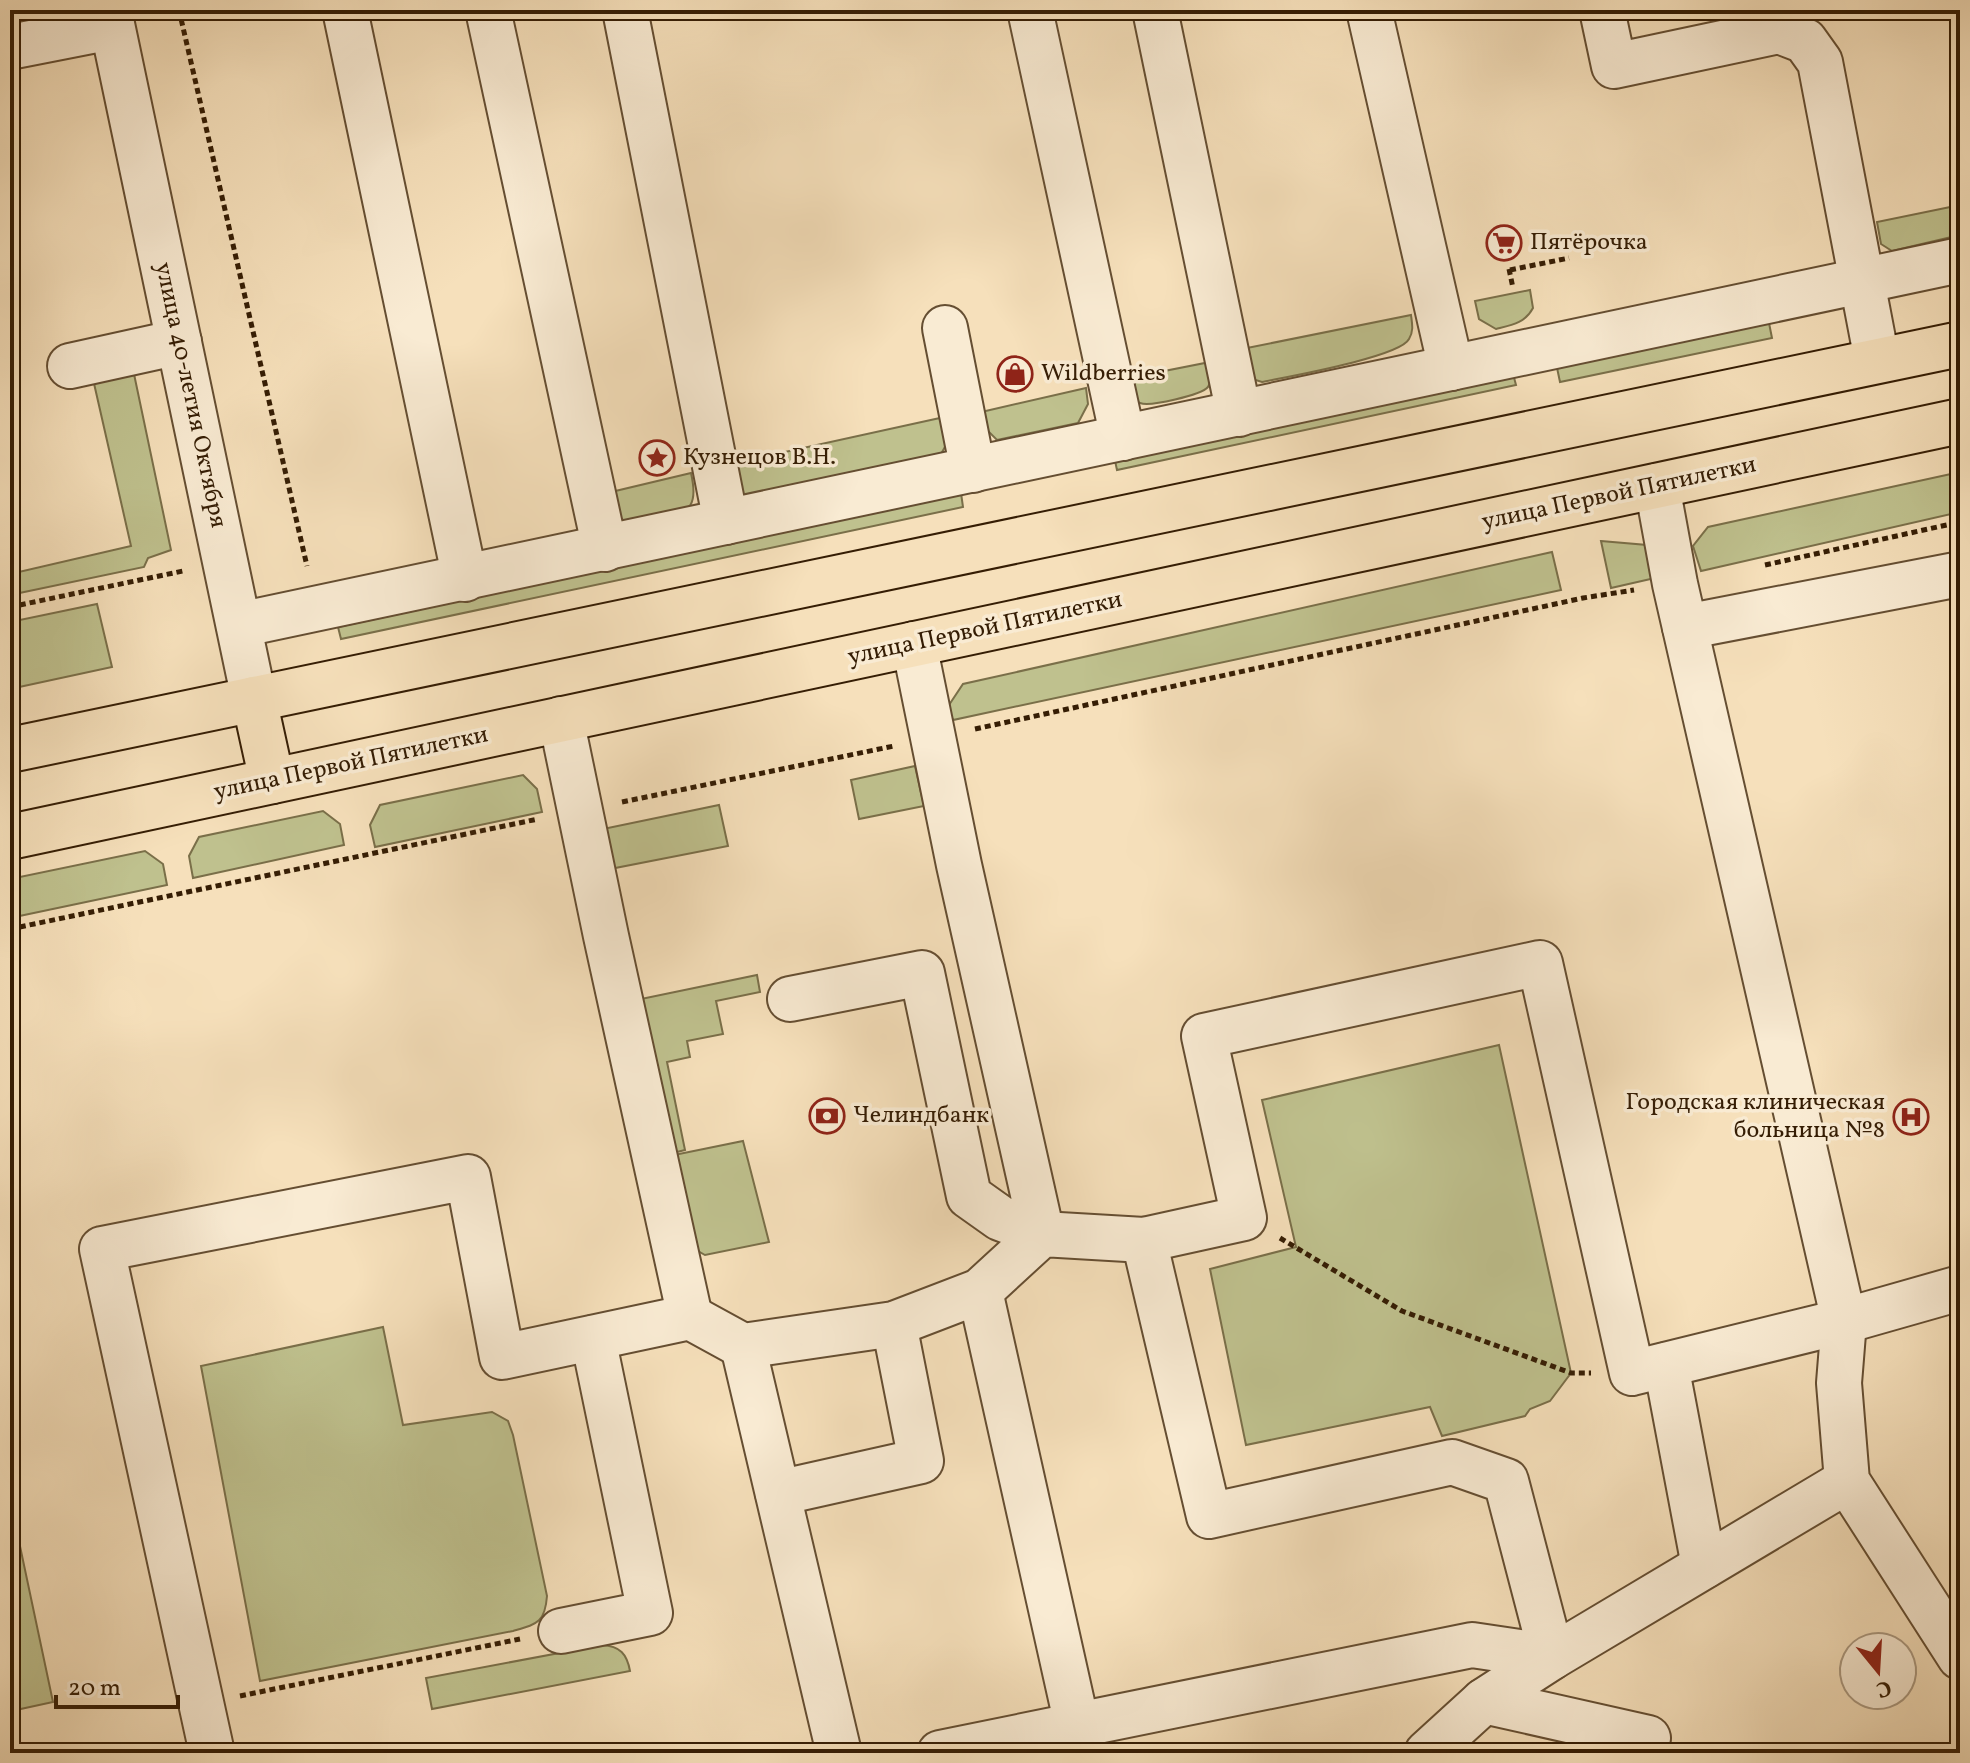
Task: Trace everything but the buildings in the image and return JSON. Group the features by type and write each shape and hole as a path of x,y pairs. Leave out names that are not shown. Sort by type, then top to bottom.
{"main road":[{"path":"10,750 1960,344"},
{"name":"улица Первой Пятилетки","path":"10,837 1960,421"},
{"name":"улица 40-летия Октября","path":"254,699 272,781"}],"street":[{"path":"345,10 465,579"},
{"path":"488,10 605,549"},
{"path":"625,10 726,522"},
{"path":"1030,10 1123,438"},
{"path":"1155,10 1239,414"},
{"path":"1369,10 1451,368"},
{"path":"1602,10 1614,66 1779,31 1805,41 1820,62 1877,360"},
{"path":"10,47 111,18"},
{"name":"улица 40-летия Октября","path":"111,18 254,699"},
{"path":"239,625 1960,260"},
{"path":"945,328 973,470"},
{"path":"70,366 179,342"},
{"path":"1657,486 1675,584 1844,1321 1839,1383 1847,1481 1960,1657"},
{"path":"1685,627 1960,574"},
{"path":"914,644 934,738 961,800 1042,1234"},
{"path":"561,719 580,811 580,897 690,1317"},
{"path":"790,999 922,973 969,1196 1000,1218 1042,1234 1144,1240 1244,1218 1204,1036 1540,963 1704,1566"},
{"path":"209,1752 102,1249 468,1177 502,1357 690,1317 743,1346 894,1324 980,1291 1042,1234"},
{"path":"1144,1240 1209,1516 1452,1462 1506,1481 1552,1657"},
{"path":"1649,1369 1844,1321 1960,1288"},
{"path":"980,1291 1077,1725"},
{"path":"778,1493 921,1461 894,1324"},
{"path":"561,1631 650,1613 593,1338"},
{"path":"743,1346 839,1753"},
{"path":"1427,1753 1484,1701 1847,1481"},
{"path":"940,1753 1472,1645 1552,1657"},
{"path":"1484,1701 1648,1738"}],"path":[{"path":"179,10 317,610"},
{"path":"1513,288 1509,269 1569,258"},
{"path":"1750,568 1960,522"},
{"path":"10,607 192,569"},
{"path":"10,929 934,738 1583,598 1675,584"},
{"path":"1244,1218 1402,1311 1571,1373 1649,1369"},
{"path":"201,1704 561,1631"}],"green space":[{"path":"1960,205 1960,235 1892,251 1881,244 1877,222"},
{"path":"1530,290 1533,308 1522,320 1496,329 1479,319 1475,301"},
{"path":"1411,315 1412,333 1401,346 1365,359 1294,376 1262,382 1249,378 1237,350"},
{"path":"1768,318 1772,338 1560,382 1556,363"},
{"path":"1210,362 1212,375 1208,387 1164,402 1140,403 1119,380"},
{"path":"1512,370 1516,385 1117,470 1114,456"},
{"path":"134,374 171,550 148,558 144,567 10,595 10,574 131,546 93,379"},
{"path":"1086,388 1088,404 1078,423 997,440 981,424 977,413"},
{"path":"949,416 951,436 941,454 745,498 725,465"},
{"path":"1960,472 1960,512 1701,571 1693,546 1708,527"},
{"path":"691,473 694,492 690,505 680,513 662,519 640,523 618,518 607,493"},
{"path":"961,493 963,507 341,639 338,627"},
{"path":"1601,541 1647,545 1655,578 1611,588"},
{"path":"1552,552 1561,590 953,720 947,708 963,684"},
{"path":"97,604 112,667 10,689 10,622"},
{"path":"915,766 924,806 859,819 851,780"},
{"path":"523,775 537,789 542,812 375,847 370,825 380,805"},
{"path":"719,805 728,846 610,869 603,829"},
{"path":"323,811 340,824 344,845 193,878 189,856 199,837"},
{"path":"145,851 163,864 167,885 10,918 10,879"},
{"path":"757,975 760,992 716,1001 723,1034 687,1041 690,1057 667,1062 685,1150 673,1153 641,999"},
{"path":"1499,1045 1571,1373 1550,1401 1530,1409 1525,1416 1442,1436 1430,1407 1246,1445 1210,1269 1296,1247 1262,1100"},
{"path":"743,1141 769,1242 705,1255 691,1247 674,1155"},
{"path":"383,1327 403,1425 492,1412 508,1421 547,1596 544,1612 534,1624 513,1631 260,1681 201,1366"},
{"path":"10,1499 53,1702 16,1710 10,1683"},
{"path":"602,1645 622,1652 630,1671 432,1709 426,1678"}],"place":[{"name":"Пятёрочка","path":"1504,243"},
{"name":"Wildberries","path":"1015,374"},
{"name":"Кузнецов В.Н.","path":"657,458"},
{"name":"Челиндбанк","path":"827,1116"},
{"name":"Городская клиническая больница №8","path":"1911,1117"}]}
